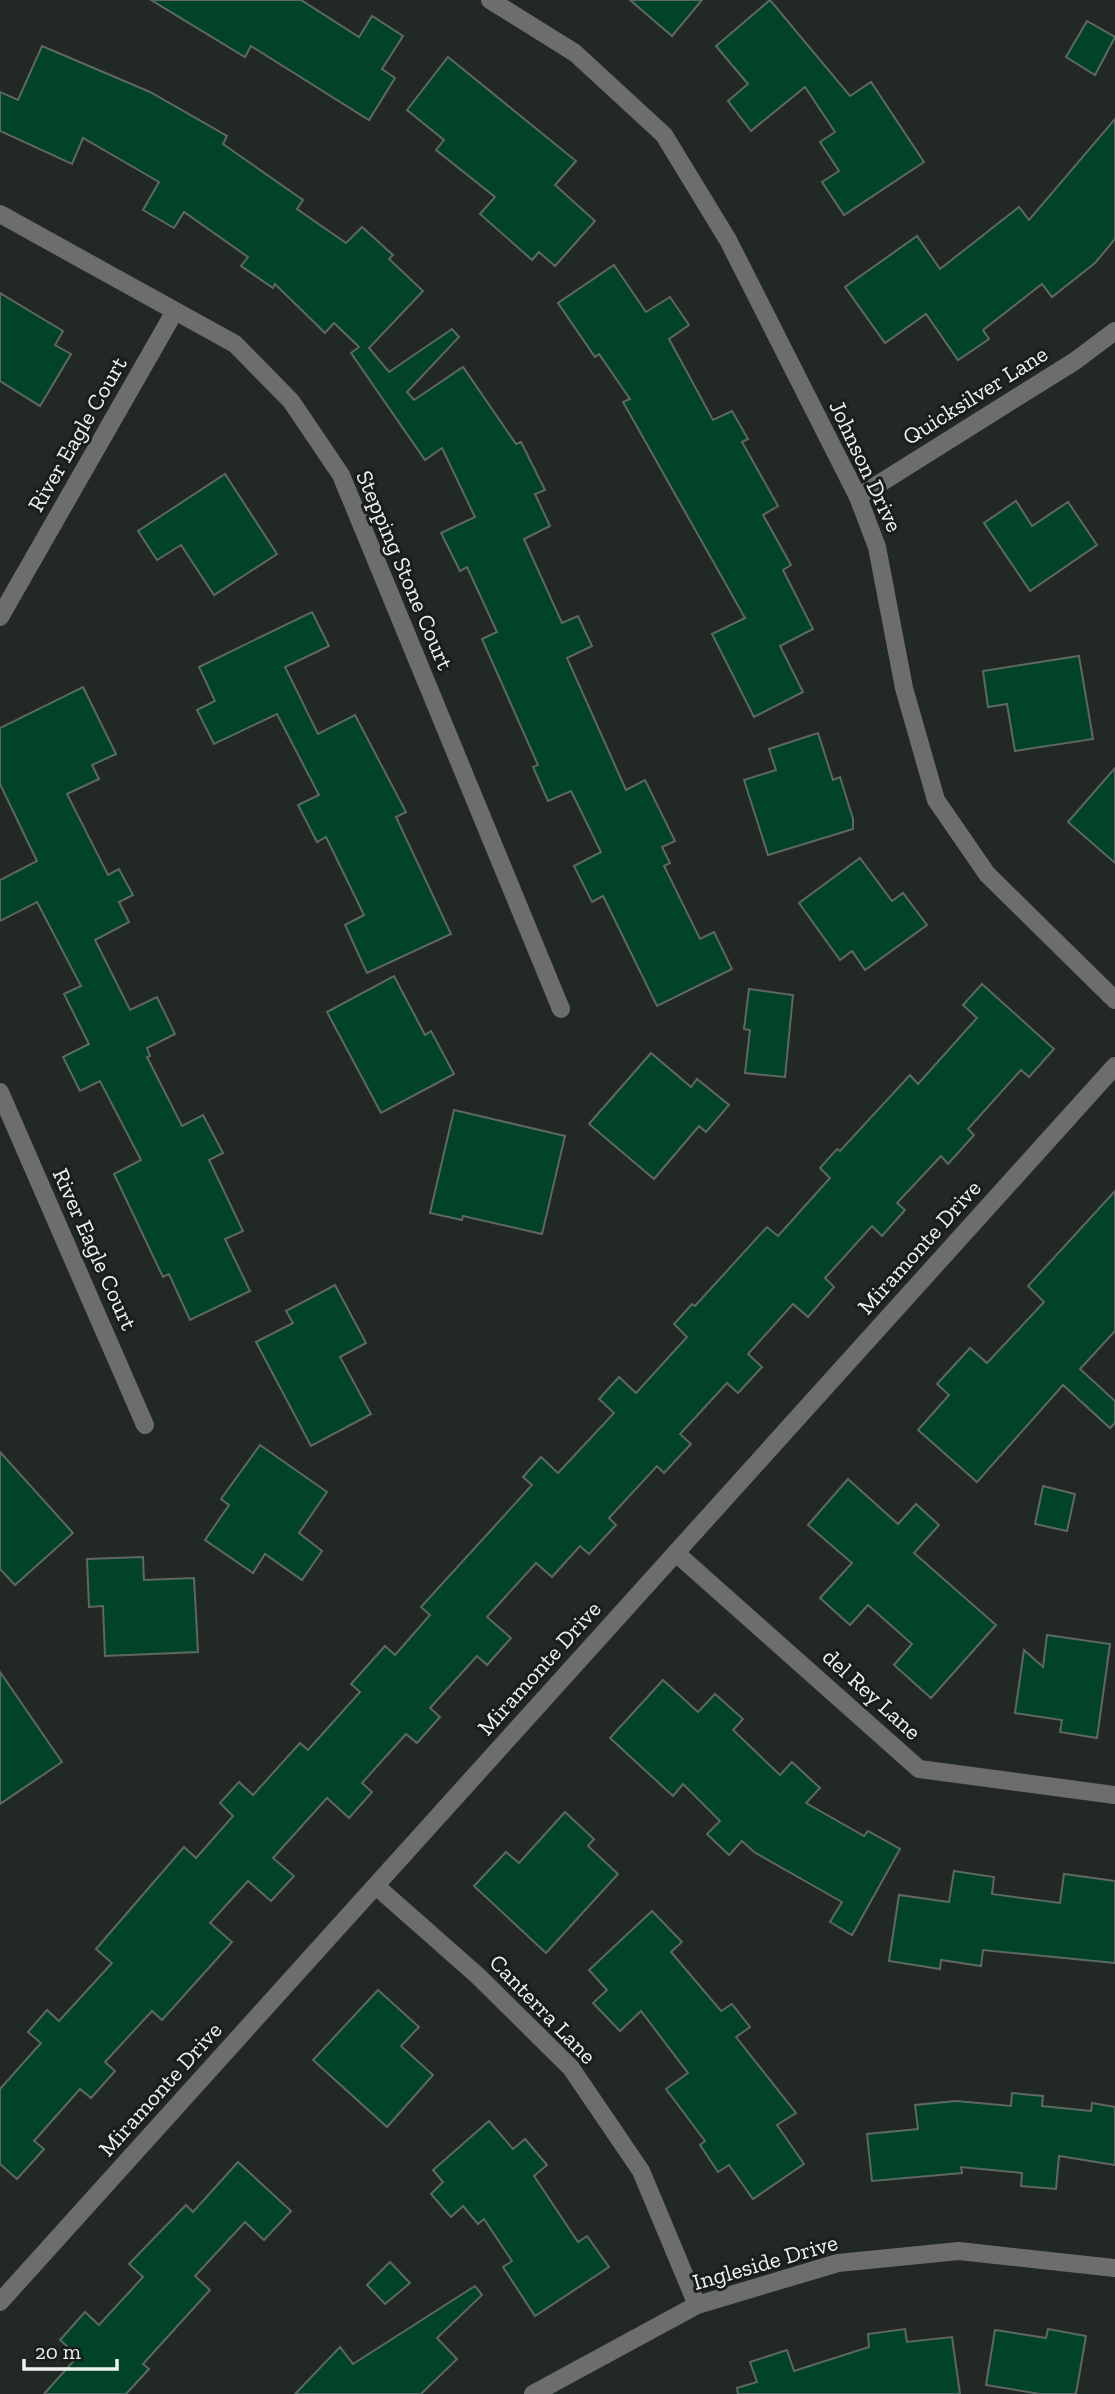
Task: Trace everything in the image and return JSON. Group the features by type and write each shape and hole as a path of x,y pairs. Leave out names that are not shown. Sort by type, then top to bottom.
{"street":[{"name":"Johnson Drive","path":"490,0 575,53 664,135 728,240 858,497 877,547 904,688 936,800 987,874 1115,1000"},
{"name":"Stepping Stone Court","path":"0,214 235,344 291,401 341,475 561,1009"},
{"name":"River Eagle Court","path":"0,617 175,311"},
{"name":"Quicksilver Lane","path":"858,497 1075,361 1115,331"},
{"name":"Miramonte Drive","path":"0,2302 1115,1066"},
{"name":"River Eagle Court","path":"0,1092 145,1425"},
{"name":"del Rey Lane","path":"676,1553 919,1769 1115,1795"},
{"name":"Canterra Lane","path":"376,1886 478,1976 571,2068 641,2171 698,2305"},
{"name":"Ingleside Drive","path":"533,2394 698,2305 838,2263 959,2251 1115,2268"}],"building":[{"path":"151,0 301,0 359,37 372,16 403,36 382,69 395,78 369,120 251,46 245,57"},
{"path":"630,0 702,0 672,36"},
{"path":"770,0 850,96 871,82 924,162 844,215 822,182 839,171 820,142 835,132 805,87 751,131 728,101 748,84 716,46"},
{"path":"1087,21 1115,37 1095,75 1066,57"},
{"path":"42,46 150,92 227,136 223,144 303,200 297,209 346,243 362,227 393,255 389,259 423,291 369,348 389,372 452,329 459,337 407,392 414,400 463,367 516,444 521,442 545,490 535,494 550,526 524,539 562,623 578,616 592,646 567,658 626,790 645,780 675,841 662,847 670,863 664,866 700,939 714,932 732,969 657,1006 603,896 592,902 574,866 601,852 571,791 548,801 533,767 538,765 482,639 497,632 467,567 460,571 441,533 475,517 442,448 425,460 351,353 359,347 334,323 325,333 275,284 273,288 241,266 248,257 184,212 174,228 143,210 159,182 83,138 72,164 0,131 0,92 18,100"},
{"path":"448,57 576,161 555,185 595,221 555,266 539,252 532,260 480,214 495,197 436,150 444,140 407,110"},
{"path":"1115,119 1115,239 1095,263 1052,297 1042,284 983,330 989,339 958,360 926,314 885,343 845,287 917,236 940,269 1019,207 1029,220"},
{"path":"614,265 646,312 670,297 689,325 669,339 713,420 732,411 748,439 742,442 778,506 763,515 791,565 783,570 813,629 780,646 803,692 754,717 712,634 745,618 623,402 630,399 599,354 595,357 558,303"},
{"path":"0,293 63,331 55,345 71,354 40,406 0,381"},
{"path":"225,474 277,554 214,595 181,545 157,560 138,531"},
{"path":"1016,501 1032,526 1068,502 1097,545 1030,591 984,523"},
{"path":"312,612 329,646 285,667 318,734 355,715 406,812 396,817 451,934 367,973 345,925 364,915 326,837 317,842 298,805 319,795 277,714 214,744 197,710 215,701 199,667"},
{"path":"1079,656 1093,739 1015,751 1007,704 988,707 983,671"},
{"path":"83,687 116,754 92,765 99,779 67,794 108,875 119,869 133,895 119,902 129,922 95,940 130,1010 157,997 175,1034 147,1048 150,1056 147,1057 182,1126 203,1115 223,1153 209,1160 243,1231 225,1239 250,1291 190,1320 169,1274 163,1277 114,1174 141,1160 100,1081 80,1091 63,1057 89,1044 64,994 81,986 37,902 0,921 0,880 37,861 0,784 0,728"},
{"path":"818,733 833,780 840,777 853,819 853,829 768,855 744,780 776,770 769,749"},
{"path":"1115,768 1115,863 1068,822"},
{"path":"860,858 892,901 903,893 927,925 865,970 852,951 840,960 799,903"},
{"path":"394,976 425,1035 431,1031 454,1074 381,1113 327,1012"},
{"path":"982,984 1054,1049 1029,1077 1021,1070 968,1129 974,1135 948,1164 941,1156 897,1203 905,1210 882,1236 872,1226 825,1278 834,1287 808,1317 793,1304 748,1354 762,1367 738,1393 727,1383 680,1434 691,1444 664,1473 657,1466 609,1518 616,1525 589,1554 580,1546 552,1577 536,1563 487,1617 511,1638 487,1665 477,1656 430,1708 440,1717 417,1743 406,1734 362,1783 372,1792 349,1818 327,1798 273,1858 294,1876 271,1901 248,1881 210,1923 232,1942 162,2020 152,2011 105,2062 115,2071 91,2098 80,2089 34,2141 44,2149 17,2179 0,2164 0,2089 41,2043 28,2032 47,2010 59,2021 112,1963 96,1949 184,1847 196,1858 233,1816 220,1803 239,1782 253,1795 300,1743 308,1750 360,1692 351,1684 385,1646 395,1655 430,1615 421,1607 532,1485 523,1477 541,1457 558,1473 614,1413 599,1399 619,1377 636,1393 687,1337 674,1324 692,1304 695,1306 767,1227 778,1236 830,1178 820,1168 837,1149 840,1151 910,1075 918,1084 977,1018 963,1005"},
{"path":"749,989 793,995 785,1077 745,1073 750,1030 744,1029"},
{"path":"651,1053 691,1087 697,1079 729,1105 706,1132 699,1126 654,1179 589,1124"},
{"path":"454,1110 565,1136 542,1234 463,1216 462,1220 430,1213"},
{"path":"1115,1191 1115,1331 1080,1369 1115,1401 1115,1423 1110,1428 1063,1385 977,1482 918,1430 949,1395 937,1384 970,1348 987,1363 1044,1302 1028,1286"},
{"path":"335,1285 366,1343 340,1357 371,1414 311,1446 256,1342 293,1323 286,1311"},
{"path":"260,1445 327,1492 299,1533 322,1551 302,1580 265,1554 253,1573 205,1540 229,1505 221,1499"},
{"path":"0,1452 73,1533 15,1585 0,1569"},
{"path":"848,1479 898,1524 916,1504 939,1525 914,1553 996,1625 931,1698 894,1665 912,1644 868,1605 850,1625 820,1598 852,1563 808,1525"},
{"path":"1043,1486 1075,1494 1067,1531 1035,1524"},
{"path":"143,1557 144,1580 194,1578 198,1652 105,1656 103,1606 89,1607 87,1559"},
{"path":"1047,1635 1110,1644 1097,1738 1060,1732 1062,1720 1015,1713 1024,1650 1043,1667"},
{"path":"0,1672 62,1762 0,1804"},
{"path":"663,1680 698,1712 715,1694 743,1719 733,1730 780,1775 792,1762 820,1788 806,1803 864,1836 868,1831 900,1849 852,1935 830,1922 842,1902 754,1852 742,1841 729,1855 707,1834 720,1821 683,1784 673,1796 610,1738"},
{"path":"565,1812 594,1839 588,1846 618,1874 546,1953 474,1886 506,1852 519,1863"},
{"path":"954,1871 994,1877 992,1894 1060,1903 1064,1874 1115,1881 1115,1963 983,1950 981,1966 941,1960 940,1969 889,1961 899,1895 949,1902"},
{"path":"652,1911 682,1942 671,1952 721,2011 732,2004 750,2027 736,2037 796,2113 777,2125 804,2164 753,2199 729,2165 718,2172 700,2145 705,2141 666,2089 688,2073 641,2011 620,2031 593,2003 607,1990 589,1970"},
{"path":"378,1990 419,2027 401,2046 433,2075 387,2127 313,2060"},
{"path":"1012,2093 1043,2096 1042,2106 1091,2111 1092,2103 1115,2107 1115,2165 1059,2156 1056,2189 1021,2186 1022,2173 961,2167 962,2173 872,2181 867,2134 918,2129 915,2105 956,2101 1011,2106"},
{"path":"489,2121 513,2149 525,2139 547,2165 534,2176 578,2242 587,2236 609,2267 535,2316 503,2267 512,2261 484,2219 478,2224 463,2206 451,2217 431,2194 443,2182 433,2170"},
{"path":"238,2162 291,2211 264,2240 245,2222 195,2276 210,2290 143,2364 149,2369 126,2394 44,2394 78,2356 60,2340 85,2312 99,2325 143,2277 129,2264 186,2205 193,2212"},
{"path":"390,2262 410,2283 385,2304 367,2285"},
{"path":"475,2286 482,2295 437,2338 457,2359 421,2394 295,2394 340,2347 353,2364"},
{"path":"905,2329 907,2342 952,2337 960,2394 738,2394 737,2388 757,2382 750,2362 787,2350 794,2371 869,2347 868,2334"},
{"path":"1048,2329 1086,2336 1076,2394 1040,2394 986,2385 995,2330 1046,2338"}]}
